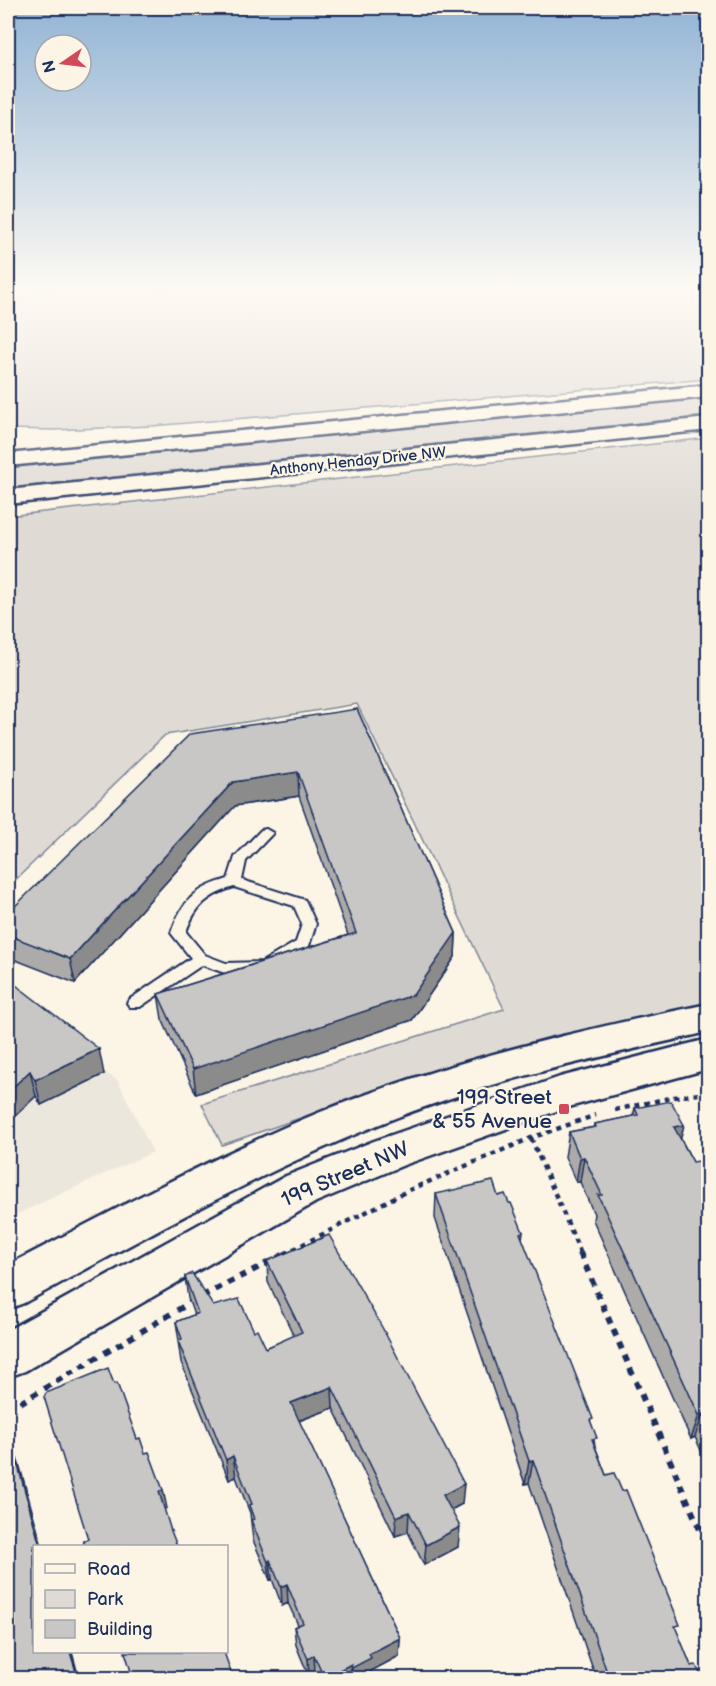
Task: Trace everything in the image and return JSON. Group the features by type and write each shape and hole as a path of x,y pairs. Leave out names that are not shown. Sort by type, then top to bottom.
{"main road":[{"name":"Anthony Henday Drive NW","path":"8,460 708,390"},
{"path":"42,437 350,417 487,412"},
{"name":"Anthony Henday Drive NW","path":"8,497 708,424"},
{"path":"8,509 250,481 390,457"},
{"path":"8,1288 173,1201 284,1146 364,1114 443,1086 532,1059 708,1018"},
{"name":"199 Street NW","path":"8,1355 301,1189 389,1153 560,1093 708,1054"}],"lane":[{"path":"234,882 240,860 266,833"},
{"path":"234,882 300,903 309,924 303,945 265,967 225,968 200,959 178,933 184,914 193,899 211,889 234,882"},
{"path":"135,1003 200,959"}],"path":[{"path":"613,1110 674,1097 708,1093"},
{"path":"8,1410 230,1280 407,1191 531,1138 602,1113"},
{"path":"531,1138 708,1548"}],"shaded area":[{"path":"8,1004 118,1081 153,1152 8,1218"}],"green space":[{"path":"8,369 708,369 708,379 152,426 53,430 8,429"},
{"path":"708,396 708,416 8,488 8,465"},
{"path":"708,438 708,1005 553,1036 471,1059 222,1145 202,1104 504,1009 357,704 165,735 8,887 8,516"}],"building":[{"path":"357,709 456,933 413,995 193,1069 158,994 356,933 298,772 233,782 70,959 8,935 8,913 190,734"},
{"path":"8,979 99,1049 35,1080 30,1071 8,1092"},
{"path":"671,1101 684,1125 674,1127 693,1162 705,1160 708,1167 708,1425 703,1414 699,1415 598,1195 602,1195 584,1157 580,1158 569,1132 638,1115 635,1108"},
{"path":"493,1181 498,1196 505,1194 511,1203 523,1232 520,1233 593,1419 590,1420 597,1438 592,1439 606,1475 614,1473 622,1491 626,1490 680,1625 675,1626 691,1666 696,1665 702,1678 609,1678 533,1460 529,1461 436,1194"},
{"path":"329,1235 383,1329 464,1484 443,1495 460,1527 426,1545 409,1512 396,1517 332,1387 291,1403 400,1638 369,1654 371,1658 352,1668 351,1664 324,1678 314,1655 308,1659 294,1627 303,1623 287,1584 281,1587 270,1560 268,1562 251,1520 254,1519 249,1505 252,1504 233,1456 226,1460 178,1341 182,1339 176,1322 198,1313 185,1277 192,1273 213,1306 239,1299 254,1331 257,1329 266,1348 302,1332 267,1261"},
{"path":"108,1368 114,1384 117,1383 137,1439 140,1438 145,1453 149,1452 163,1490 159,1492 177,1545 85,1545 83,1541 88,1539 44,1397 46,1393"},
{"path":"12,1444 40,1545 33,1545 33,1653 70,1653 78,1678 8,1678 8,1446"},
{"path":"125,1653 224,1653 233,1678 133,1678"}],"place":[{"name":"199 Street & 55 Avenue","path":"564,1109"}]}
